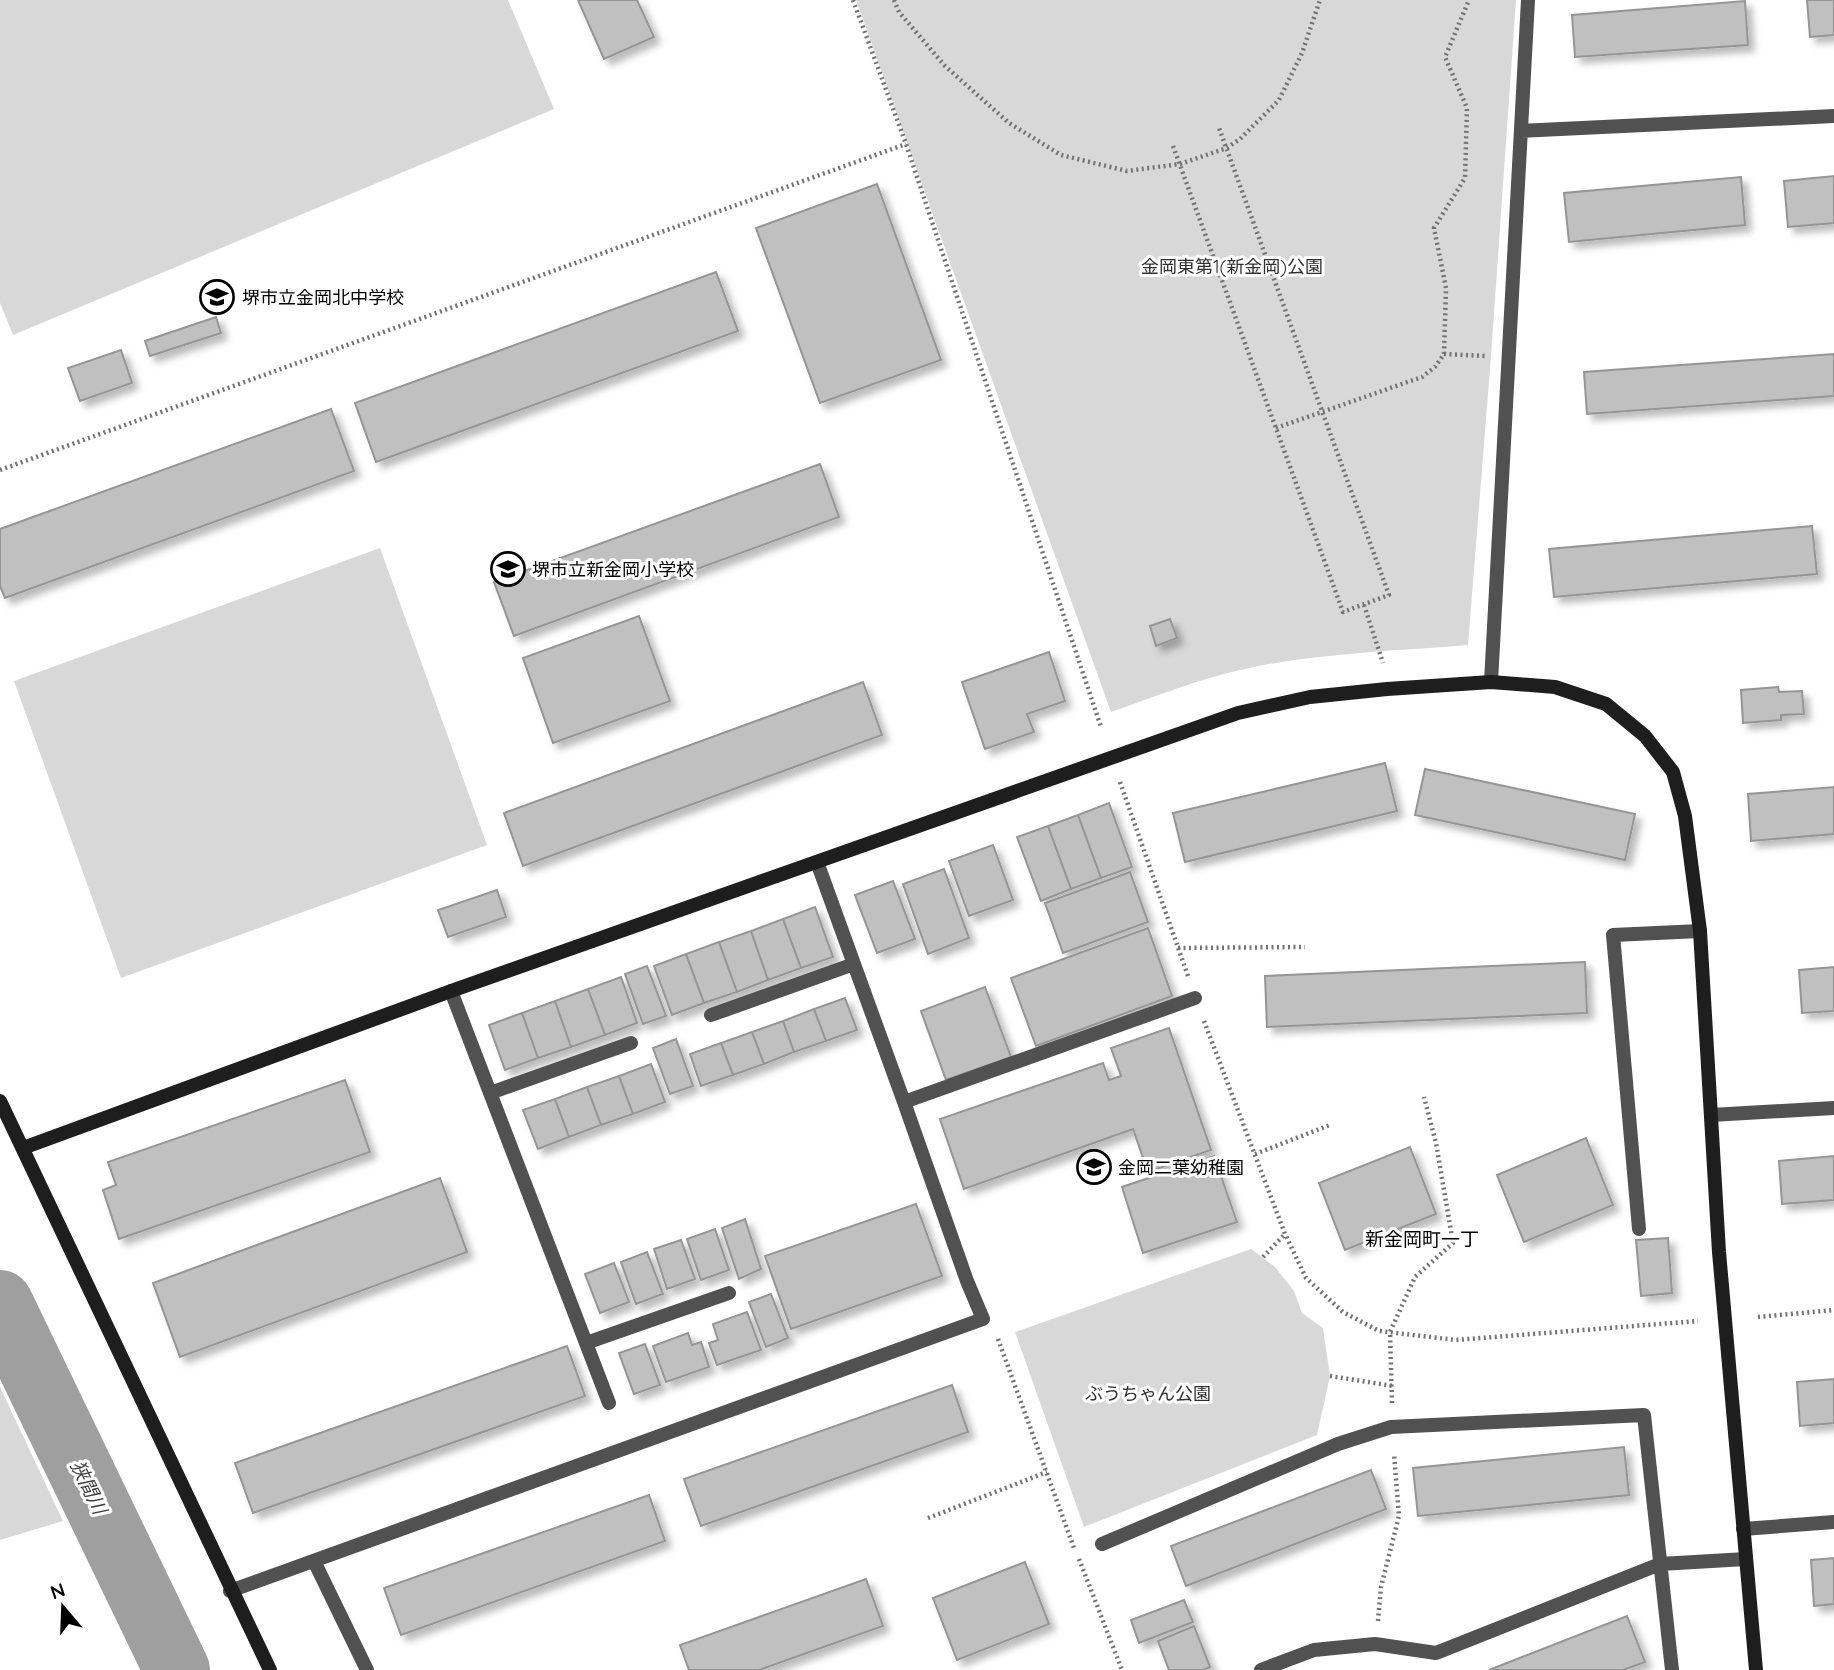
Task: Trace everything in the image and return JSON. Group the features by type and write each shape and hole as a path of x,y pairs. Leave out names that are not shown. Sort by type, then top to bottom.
{"street":[{"path":"23,1148 451,991 1238,713 1310,697 1491,682 1555,687 1606,704 1645,736 1673,772 1685,816 1700,931 1719,1252 1756,1670"},
{"path":"0,1101 230,1591 270,1670"}],"lane":[{"path":"1491,682 1528,0"},
{"path":"1521,131 1834,116"},
{"path":"230,1591 983,1319 817,862"},
{"path":"1639,1229 1613,935 1700,931"},
{"path":"711,1015 854,964"},
{"path":"451,991 609,1403"},
{"path":"904,1102 1195,998"},
{"path":"490,1093 631,1043"},
{"path":"1711,1115 1834,1108"},
{"path":"586,1343 729,1293"},
{"path":"1102,1544 1338,1444 1391,1427 1644,1415 1672,1670"},
{"path":"1743,1529 1834,1522"},
{"path":"1261,1670 1314,1650 1375,1644 1436,1653 1660,1564 1746,1559"},
{"path":"314,1561 367,1670"}],"path":[{"path":"853,0 906,144 1101,727"},
{"path":"894,0 899,12 944,66 1009,123 1061,155 1126,171 1180,164 1227,148 1240,139 1279,100 1302,53 1320,0"},
{"path":"1276,428 1422,377 1435,367 1444,354 1446,288 1434,228 1465,178 1466,108 1445,57 1469,0"},
{"path":"1173,146 1343,612 1389,595 1219,128"},
{"path":"0,470 906,144"},
{"path":"1444,354 1510,359"},
{"path":"1363,605 1383,664"},
{"path":"1120,782 1195,998 1285,1234 1307,1278 1343,1312 1379,1331 1456,1340 1698,1321"},
{"path":"1178,948 1305,947"},
{"path":"1375,1644 1381,1587 1399,1516 1391,1427 1393,1386 1390,1332 1415,1277 1453,1243 1436,1143 1424,1097"},
{"path":"1255,1154 1330,1125"},
{"path":"1263,1257 1285,1234"},
{"path":"1758,1317 1834,1311"},
{"path":"983,1319 999,1342 1122,1670"},
{"path":"1330,1376 1393,1386"},
{"path":"928,1518 1047,1472"}],"green space":[{"path":"0,0 508,0 554,109 13,335 0,303"},
{"name":"金岡東第1(新金岡)公園","path":"856,0 1516,0 1468,645 1358,653 1249,668 1179,688 1111,712"},
{"path":"380,548 487,845 121,978 14,681"},
{"name":"ぶうちゃん公園","path":"1251,1249 1275,1267 1294,1291 1302,1313 1323,1328 1330,1376 1317,1435 1084,1527 1015,1332"},
{"path":"0,1387 63,1521 0,1540"}],"building":[{"path":"578,0 637,0 654,37 604,59"},
{"path":"1807,0 1834,0 1834,35 1810,37"},
{"path":"1745,1 1748,45 1575,57 1572,15"},
{"path":"1834,176 1834,223 1788,227 1784,181"},
{"path":"1741,177 1745,225 1569,242 1564,193"},
{"path":"877,184 941,360 820,403 756,228"},
{"path":"716,272 738,331 376,462 355,403"},
{"path":"216,317 221,333 150,356 145,341"},
{"path":"121,350 132,383 80,401 68,368"},
{"path":"1834,354 1834,396 1587,414 1584,372"},
{"path":"331,409 354,471 5,598 0,586 0,529"},
{"path":"820,464 839,517 514,636 494,582"},
{"path":"1812,526 1817,574 1554,597 1549,549"},
{"path":"639,616 670,701 553,743 523,658"},
{"path":"1170,619 1177,638 1156,646 1150,626"},
{"path":"1049,652 1065,701 1027,714 1034,732 985,749 962,682"},
{"path":"863,682 882,735 523,866 504,813"},
{"path":"1778,687 1779,692 1802,691 1804,714 1781,715 1781,720 1743,723 1741,690"},
{"path":"1385,763 1397,811 1185,862 1173,813"},
{"path":"1425,769 1635,814 1625,860 1415,815"},
{"path":"1834,787 1834,834 1751,841 1748,794"},
{"path":"1109,803 1132,867 1101,878 1078,815"},
{"path":"1078,815 1101,878 1071,889 1048,826"},
{"path":"1048,826 1071,889 1041,901 1017,837"},
{"path":"993,845 1013,900 969,916 949,861"},
{"path":"944,869 969,938 928,954 903,884"},
{"path":"1130,872 1148,922 1063,953 1045,903"},
{"path":"893,881 915,939 877,953 855,895"},
{"path":"497,890 506,917 448,937 438,910"},
{"path":"815,907 833,957 801,968 783,919"},
{"path":"783,919 801,968 768,980 751,931"},
{"path":"1148,928 1172,996 1036,1046 1011,978"},
{"path":"751,931 768,980 737,992 719,942"},
{"path":"719,942 737,992 704,1003 686,954"},
{"path":"686,954 704,1003 672,1015 654,966"},
{"path":"1585,962 1587,1013 1267,1027 1265,976"},
{"path":"647,966 666,1016 643,1024 625,974"},
{"path":"1834,967 1834,1011 1802,1013 1799,970"},
{"path":"621,977 637,1023 605,1035 588,989"},
{"path":"985,987 1011,1057 946,1080 921,1011"},
{"path":"588,989 605,1035 571,1047 555,1001"},
{"path":"845,998 857,1030 826,1041 814,1009"},
{"path":"555,1001 571,1047 538,1058 522,1013"},
{"path":"814,1009 826,1041 794,1052 783,1021"},
{"path":"522,1013 538,1058 505,1070 489,1025"},
{"path":"783,1021 794,1052 764,1064 752,1032"},
{"path":"1169,1028 1211,1150 1148,1172 1133,1129 964,1189 940,1119 1103,1063 1109,1080 1121,1076 1111,1048"},
{"path":"752,1032 764,1064 733,1075 721,1043"},
{"path":"676,1039 693,1086 670,1094 653,1048"},
{"path":"721,1043 733,1075 701,1086 690,1054"},
{"path":"651,1064 665,1102 633,1114 619,1076"},
{"path":"619,1076 633,1114 601,1125 587,1087"},
{"path":"345,1080 370,1152 119,1239 103,1190 116,1185 108,1162"},
{"path":"587,1087 601,1125 569,1137 555,1099"},
{"path":"555,1099 569,1137 538,1149 523,1110"},
{"path":"1586,1138 1613,1205 1524,1242 1497,1175"},
{"path":"1410,1147 1436,1214 1345,1250 1319,1183"},
{"path":"1214,1156 1237,1222 1143,1253 1122,1187"},
{"path":"1834,1156 1834,1200 1782,1204 1779,1161"},
{"path":"440,1178 467,1252 180,1357 153,1283"},
{"path":"916,1204 942,1276 791,1329 765,1256"},
{"path":"745,1219 761,1269 739,1279 722,1228"},
{"path":"715,1229 729,1270 701,1280 687,1239"},
{"path":"1668,1238 1672,1293 1641,1296 1636,1240"},
{"path":"681,1240 695,1279 667,1289 654,1249"},
{"path":"647,1252 663,1294 636,1304 621,1262"},
{"path":"614,1263 629,1302 600,1313 585,1274"},
{"path":"771,1294 788,1338 766,1347 749,1302"},
{"path":"747,1312 761,1350 717,1365 709,1343 718,1340 713,1324"},
{"path":"688,1333 692,1345 701,1342 709,1367 666,1382 653,1346"},
{"path":"645,1344 660,1385 634,1394 619,1353"},
{"path":"567,1346 585,1396 253,1513 235,1463"},
{"path":"1834,1379 1834,1423 1800,1426 1797,1382"},
{"path":"952,1385 968,1432 701,1526 684,1479"},
{"path":"1624,1447 1629,1495 1418,1516 1413,1468"},
{"path":"1371,1470 1386,1509 1186,1586 1171,1546"},
{"path":"649,1495 665,1541 401,1635 384,1588"},
{"path":"1834,1558 1834,1604 1814,1606 1811,1560"},
{"path":"1025,1562 1049,1624 957,1660 933,1598"},
{"path":"866,1579 883,1626 759,1670 689,1670 680,1645"},
{"path":"1184,1600 1193,1622 1139,1643 1131,1620"},
{"path":"1627,1616 1645,1662 1623,1670 1489,1670"},
{"path":"1194,1626 1210,1667 1203,1670 1169,1670 1158,1641"}],"waterway":[{"name":"狭間川","path":"0,1303 177,1670"}],"place":[{"name":"堺市立金岡北中学校","path":"217,297"},
{"name":"堺市立新金岡小学校","path":"508,569"},
{"name":"金岡二葉幼稚園","path":"1094,1167"}],"district":[{"name":"新金岡町一丁","path":"1422,1239"}]}
